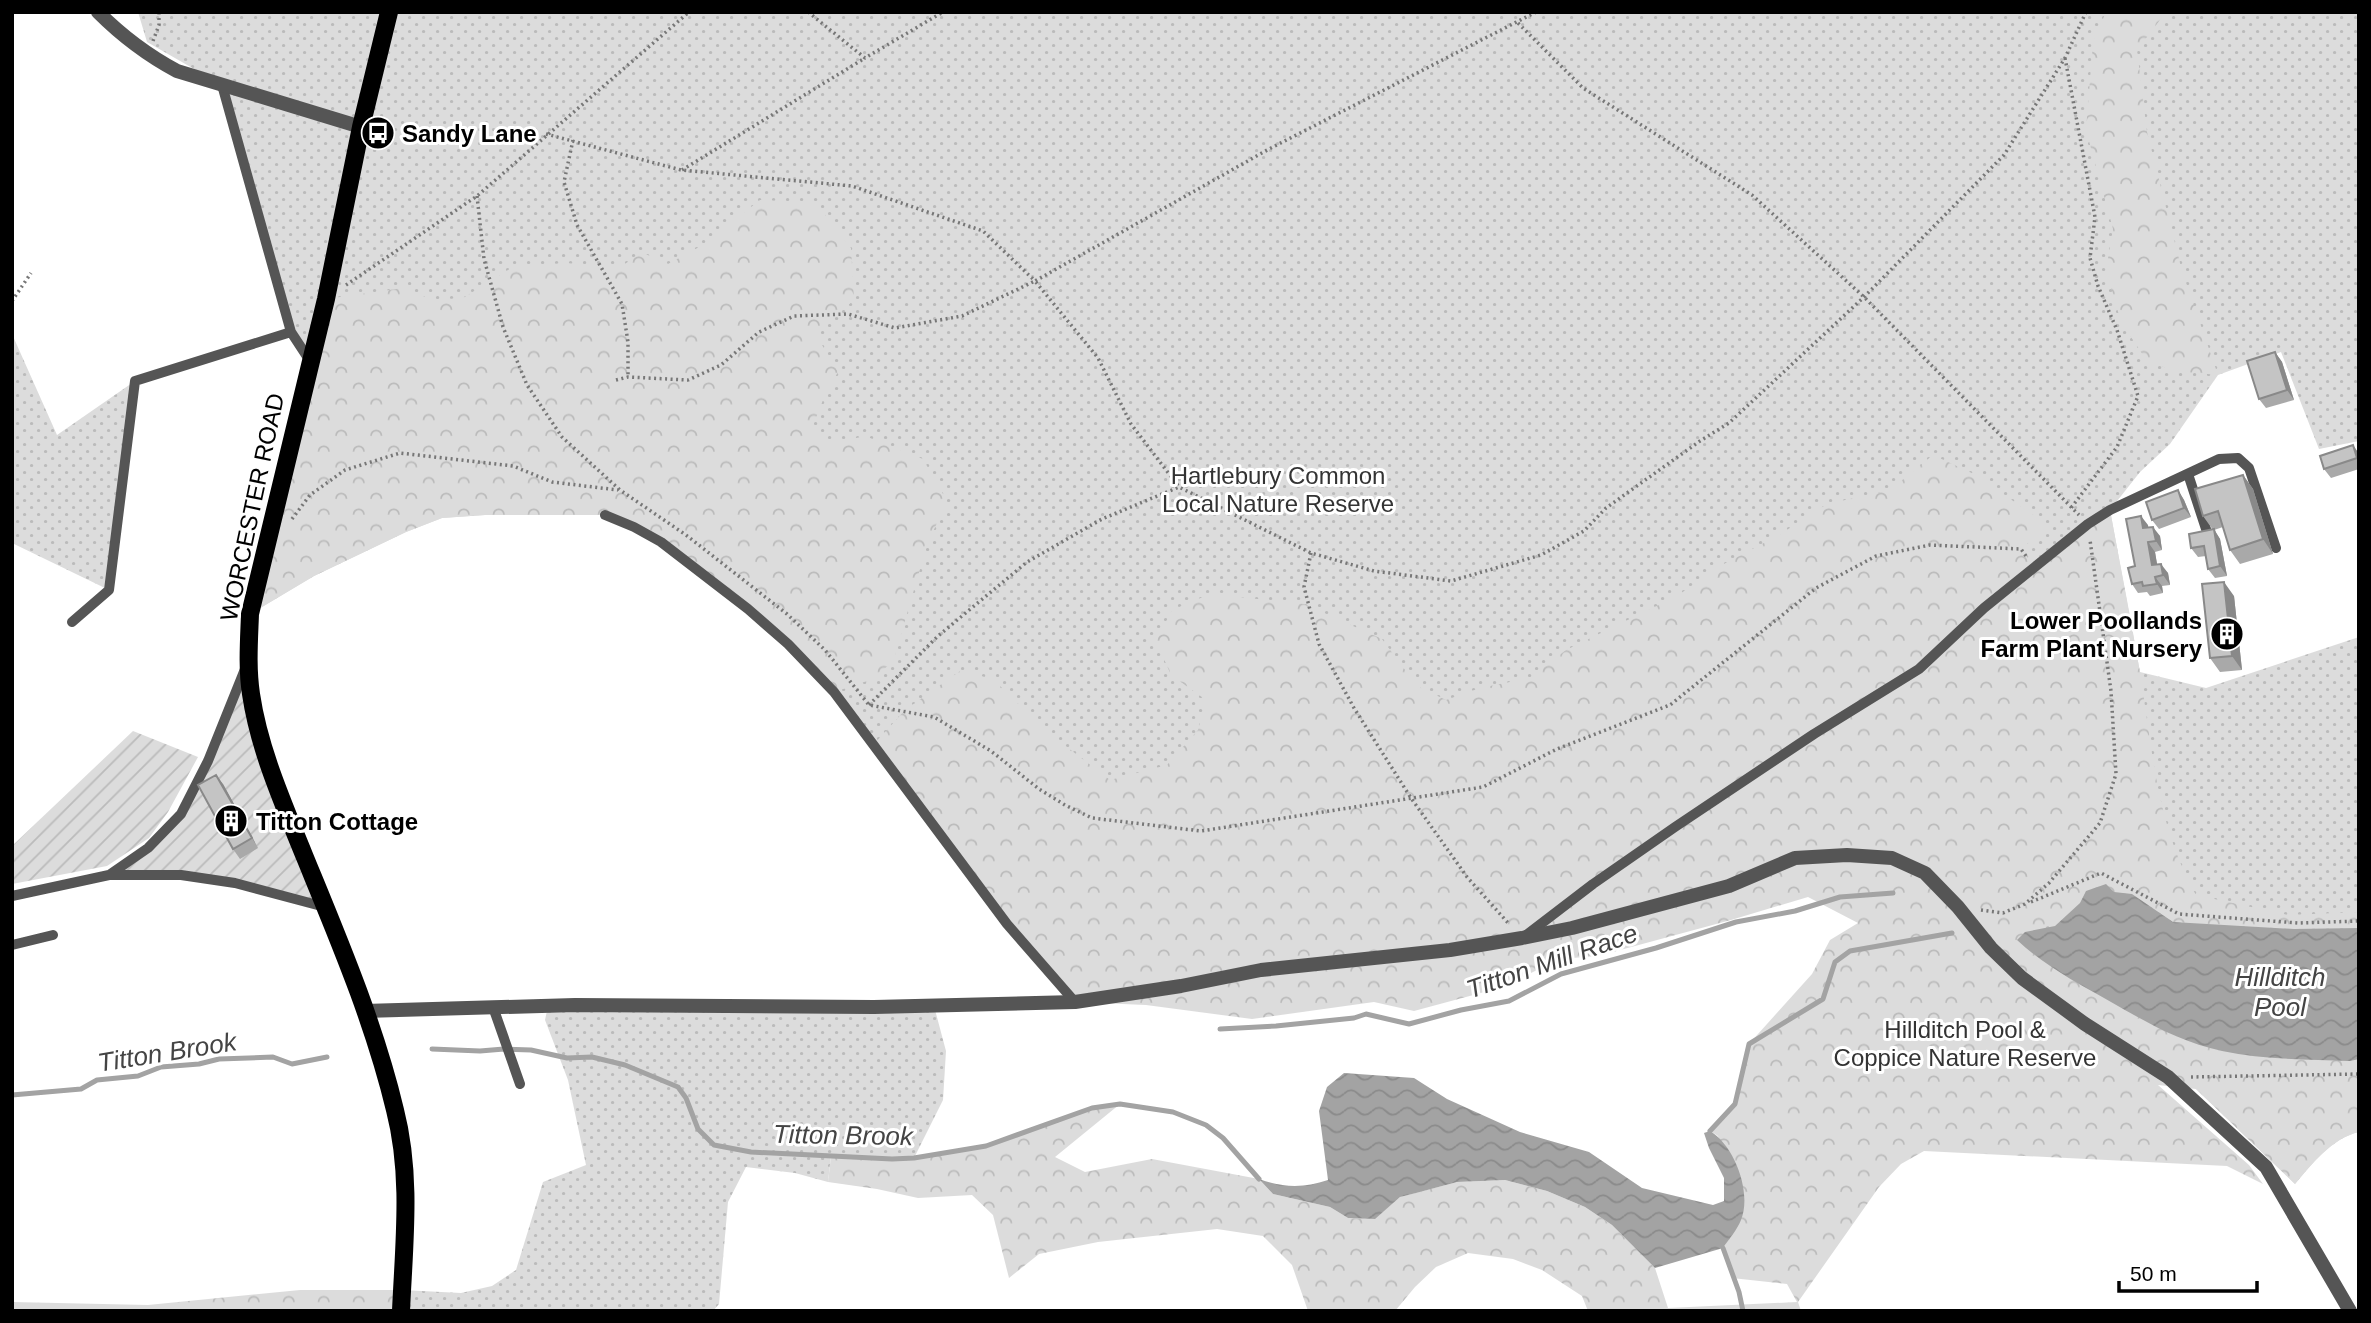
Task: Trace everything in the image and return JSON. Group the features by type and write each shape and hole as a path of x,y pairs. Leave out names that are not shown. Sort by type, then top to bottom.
{"main road":[{"name":"WORCESTER ROAD","path":"389,12 361,127 326,299 250,614 248,661 257,724 279,792 365,1011 400,1130 407,1197 401,1311"}],"street":[{"path":"98,12 149,57 177,71 361,127"},
{"path":"365,1011 492,1007 874,1007 1075,1002 1181,986 1261,970 1450,950 1572,928 1729,886 1795,858 1847,855 1892,858 1925,873 1958,906 1991,948 2022,978 2085,1024 2168,1077 2266,1167 2350,1311"}],"lane":[{"path":"222,85 291,332 310,361"},
{"path":"72,622 109,590 135,381 291,332"},
{"path":"1522,938 1675,827 1814,734 1919,669 2034,566 2110,510 2219,459 2238,458 2249,468 2276,548"},
{"path":"2188,474 2207,532"},
{"path":"605,515 661,542 748,609 788,644 834,692 1007,924 1075,1002"},
{"path":"109,875 148,848 181,814 208,761 248,661"},
{"path":"12,896 109,875 181,875 235,883 325,907"},
{"path":"12,945 53,935"},
{"path":"492,1007 520,1084"}],"path":[{"path":"149,57 159,25 159,12"},
{"path":"326,299 477,195 689,12"},
{"path":"808,12 865,58"},
{"path":"681,170 943,12"},
{"path":"615,380 628,377 688,380 721,365 759,332 794,316 848,313 895,328 962,316 1035,281 1269,149 1536,12"},
{"path":"546,134 681,170 852,186 983,231 1035,281 1098,358 1131,424 1179,487 1311,553 1374,571 1451,581 1541,555 1584,531 1606,508 1729,423 1864,296 2004,155 2065,58 2086,12"},
{"path":"1518,23 1583,88 1752,195 1864,296 2088,524 2111,691 2116,774 2100,823 2049,883 2025,904"},
{"path":"2065,58 2095,217 2090,258 2098,286 2118,330 2138,396 2117,447 2071,508"},
{"path":"573,140 564,183 577,225 622,304 628,342 628,377"},
{"path":"477,195 487,271 503,327 527,385 562,437 620,490 686,535 787,614 825,650 869,705 934,717 991,751 1056,800 1092,818 1201,831 1483,787 1558,749 1670,705 1816,588 1876,556 1930,545 1997,547 2021,549 2034,566"},
{"path":"12,301 32,273"},
{"path":"310,495 345,470 400,453 513,466 552,482 620,490"},
{"path":"855,719 938,636 1027,562 1102,519 1179,487"},
{"path":"1311,553 1304,587 1319,644 1354,708 1411,798 1467,877 1522,938"},
{"path":"1958,906 2003,913 2101,873 2179,914 2298,923 2359,921"},
{"path":"2168,1077 2359,1074"}],"green space":[{"name":"Hartlebury Common Local Nature Reserve","path":"138,12 2359,12 2359,441 2319,449 2281,352 2218,375 2170,444 2140,472 2110,510 2140,672 2206,688 2359,637 2359,1132 2331,1146 2295,1184 2196,1089 1958,907 1729,886 874,744 788,644 661,542 605,515 485,515 442,518 406,532 314,576 250,614 310,361 291,332 222,85 147,42"},
{"path":"2106,12 2169,12 2137,50 2147,132 2182,271 2218,375 2175,371 2147,361 2121,322 2106,270 2113,229 2086,130 2093,42"},
{"path":"760,200 816,203 851,248 854,300 815,333 838,372 811,430 826,445 865,436 923,459 947,501 927,545 893,662 868,681 834,692 788,644 661,542 605,515 485,515 442,518 406,532 314,576 250,614 326,299 403,288 433,300 463,298 511,268 564,263 621,267 641,252 668,264 701,246"},
{"path":"12,334 57,435 135,381 109,590 12,543"},
{"name":"Hillditch Pool & Coppice Nature Reserve","path":"1933,455 1976,475 2049,526 2021,549 2034,566 2110,510 2164,814 2172,841 2196,895 2288,915 2359,912 2359,928 2294,929 2173,922 2132,894 2086,891 2074,909 2061,920 2025,932 2350,1061 2359,1059 2359,1132 2331,1146 2295,1184 2196,1089 2158,1085 2249,1165 2263,1184 2227,1166 1924,1151 1901,1164 1879,1187 1798,1302 1801,1311 1588,1311 1582,1296 1542,1270 1513,1259 1468,1253 1436,1267 1395,1311 1308,1311 1292,1265 1263,1236 1217,1229 1098,1242 1039,1254 1009,1278 993,1215 972,1195 918,1198 828,1182 831,1156 914,1158 986,1146 1092,1108 1120,1104 1055,1157 1085,1172 1152,1159 1259,1179 1273,1194 1330,1207 1348,1218 1374,1219 1400,1197 1457,1182 1505,1180 1547,1191 1585,1207 1612,1225 1655,1268 1668,1308 1797,1302 1787,1284 1732,1278 1723,1248 1741,1219 1718,1136 1710,1131 1735,1104 1749,1044 1812,974 1830,940 1858,923 1808,897 1598,956 1559,959 1503,987 1414,1011 1374,1002 1252,1019 1146,1005 1075,1002 1007,924 874,744 905,710 960,671 993,679 1046,731 1110,780 1167,765 1198,730 1206,700 1171,675 1156,641 1172,610 1210,594 1304,604 1382,639 1417,686 1446,700 1480,688 1530,678 1566,650 1677,596 1720,566 1779,535 1827,504 1890,490"},
{"path":"248,661 251,693 325,907 235,883 109,875 181,814"},
{"path":"133,731 198,757 168,812 149,838 107,866 12,884 12,846"},
{"path":"548,1006 934,1006 946,1051 943,1100 914,1158 831,1156 828,1182 795,1173 746,1167 728,1202 719,1304 713,1311 401,1311 402,1290 461,1293 492,1286 516,1270 543,1182 586,1165 568,1080 545,1020"},
{"path":"300,1290 402,1290 401,1311 12,1311 12,1302 148,1305"}],"water":[{"name":"Hillditch Pool","path":"2106,884 2114,892 2132,894 2173,922 2294,929 2359,928 2359,1059 2350,1061 2254,1056 2222,1051 2192,1042 2151,1024 2074,981 2017,940 2025,932 2055,926 2080,903 2086,891"},
{"path":"1344,1073 1414,1078 1447,1099 1520,1132 1589,1152 1642,1188 1713,1205 1724,1201 1724,1178 1704,1133 1710,1131 1727,1147 1739,1171 1744,1197 1741,1220 1723,1248 1655,1268 1612,1225 1585,1207 1547,1191 1505,1180 1457,1182 1400,1197 1375,1219 1348,1218 1330,1207 1273,1194 1259,1179 1294,1186 1328,1180 1319,1111 1327,1087"}],"building":[{"path":"2275,352 2287,390 2259,399 2247,361"},
{"path":"2353,445 2357,458 2324,469 2320,456"},
{"path":"2243,475 2263,539 2230,550 2218,511 2203,516 2195,489"},
{"path":"2178,490 2184,508 2152,520 2146,502"},
{"path":"2141,516 2143,528 2153,527 2156,541 2148,542 2152,565 2161,564 2163,575 2155,577 2157,584 2143,586 2142,582 2132,584 2128,568 2135,566 2126,519"},
{"path":"2214,529 2220,566 2208,569 2204,546 2191,548 2189,534"},
{"path":"2224,582 2232,656 2210,658 2202,584"},
{"name":"Titton Cottage","path":"216,775 252,838 233,849 198,785"}],"waterway":[{"name":"Titton Mill Race","path":"1220,1029 1354,1018 1366,1014 1409,1024 1509,1001 1561,974 1656,948 1736,922 1795,911 1840,897 1893,893"},
{"name":"Titton Brook","path":"1710,1131 1735,1104 1749,1044 1823,999 1835,962 1850,951 1952,933"},
{"name":"Titton Brook","path":"432,1049 531,1050 567,1058 592,1057 625,1065 678,1087 686,1098 698,1129 714,1145 751,1152 914,1158 986,1146 1092,1108 1120,1104 1173,1112 1206,1125 1223,1138 1259,1179"},
{"name":"Titton Brook","path":"12,1095 81,1089 97,1080 138,1076 161,1067 199,1064 219,1059 273,1057 292,1064 327,1057"},
{"path":"1723,1248 1743,1311"}],"place":[{"name":"Sandy Lane","path":"378,133"},
{"name":"Lower Poollands Farm Plant Nursery","path":"2227,634"},
{"name":"Titton Cottage","path":"231,821"}]}
